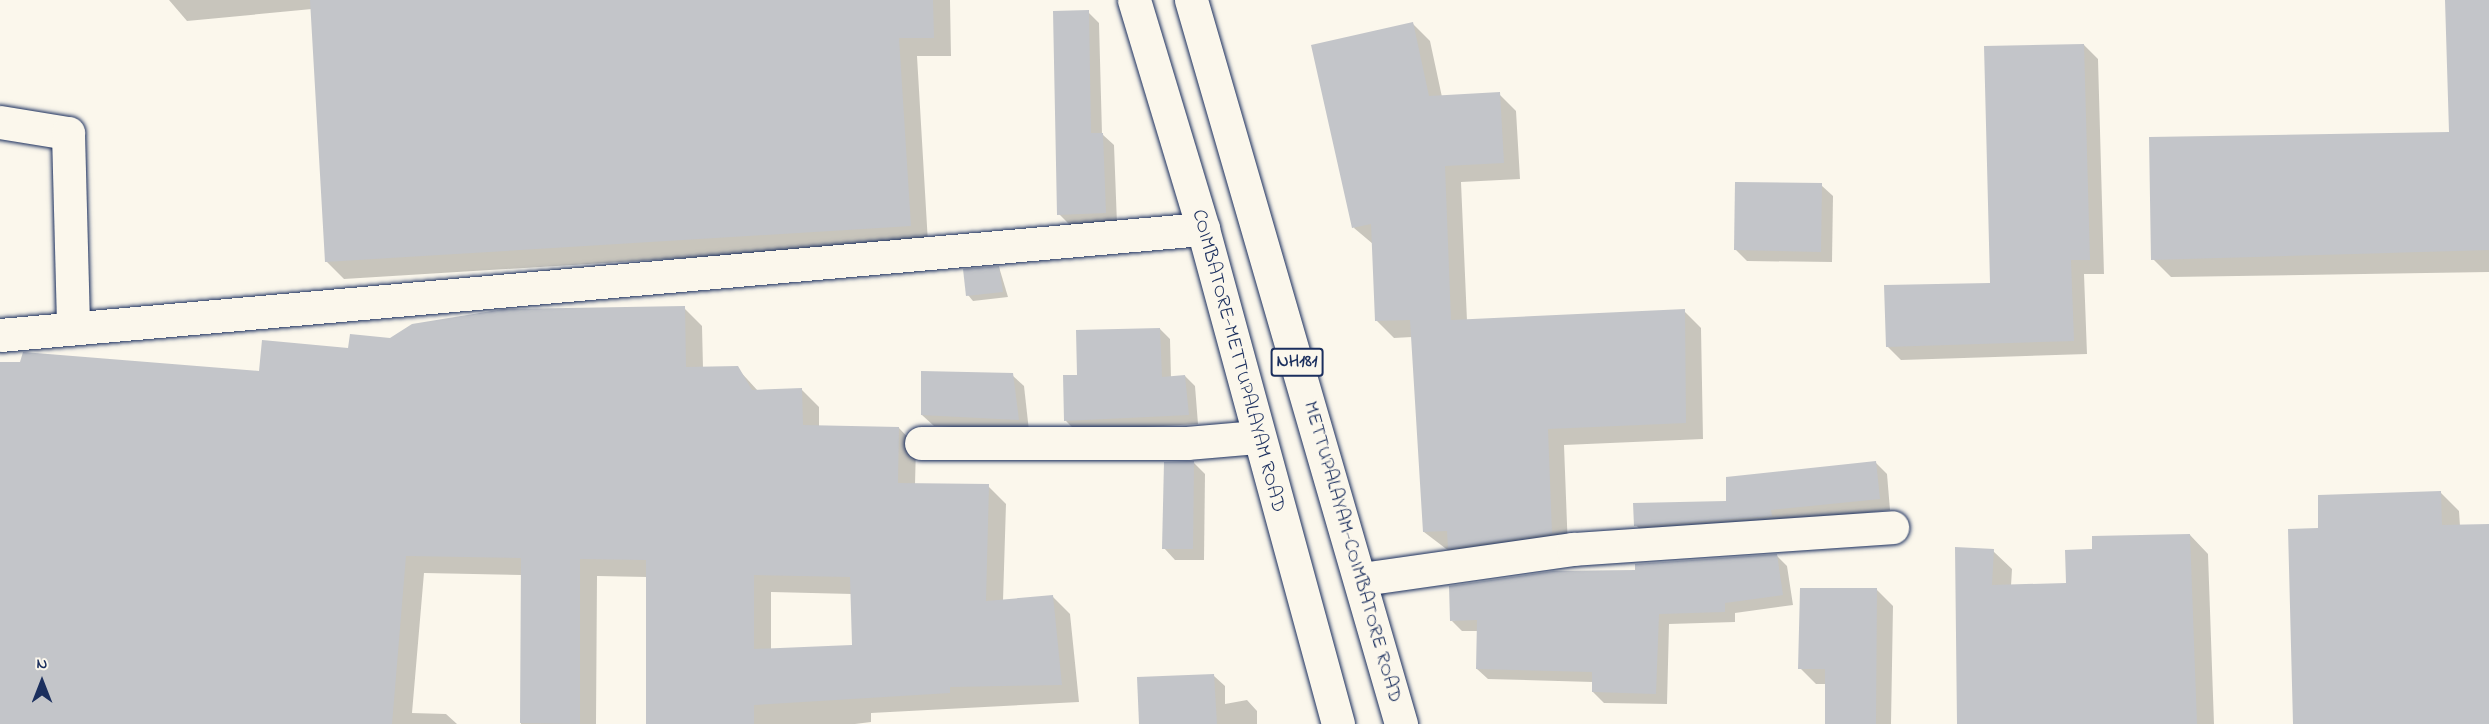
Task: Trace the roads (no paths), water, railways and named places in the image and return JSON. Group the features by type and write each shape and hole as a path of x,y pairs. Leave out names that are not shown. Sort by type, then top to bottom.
{"main road":[{"name":"COIMBATORE-METTUPALAYAM ROAD","path":"1134,0 1203,229 1257,437 1338,724"},
{"name":"METTUPALAYAM-COIMBATORE ROAD","path":"1191,0 1362,579 1401,724"},
{"path":"0,122 68,133 73,328"},
{"path":"0,334 1203,229"},
{"path":"921,443 1187,443 1257,437"},
{"path":"1362,579 1573,549 1892,527"}]}
